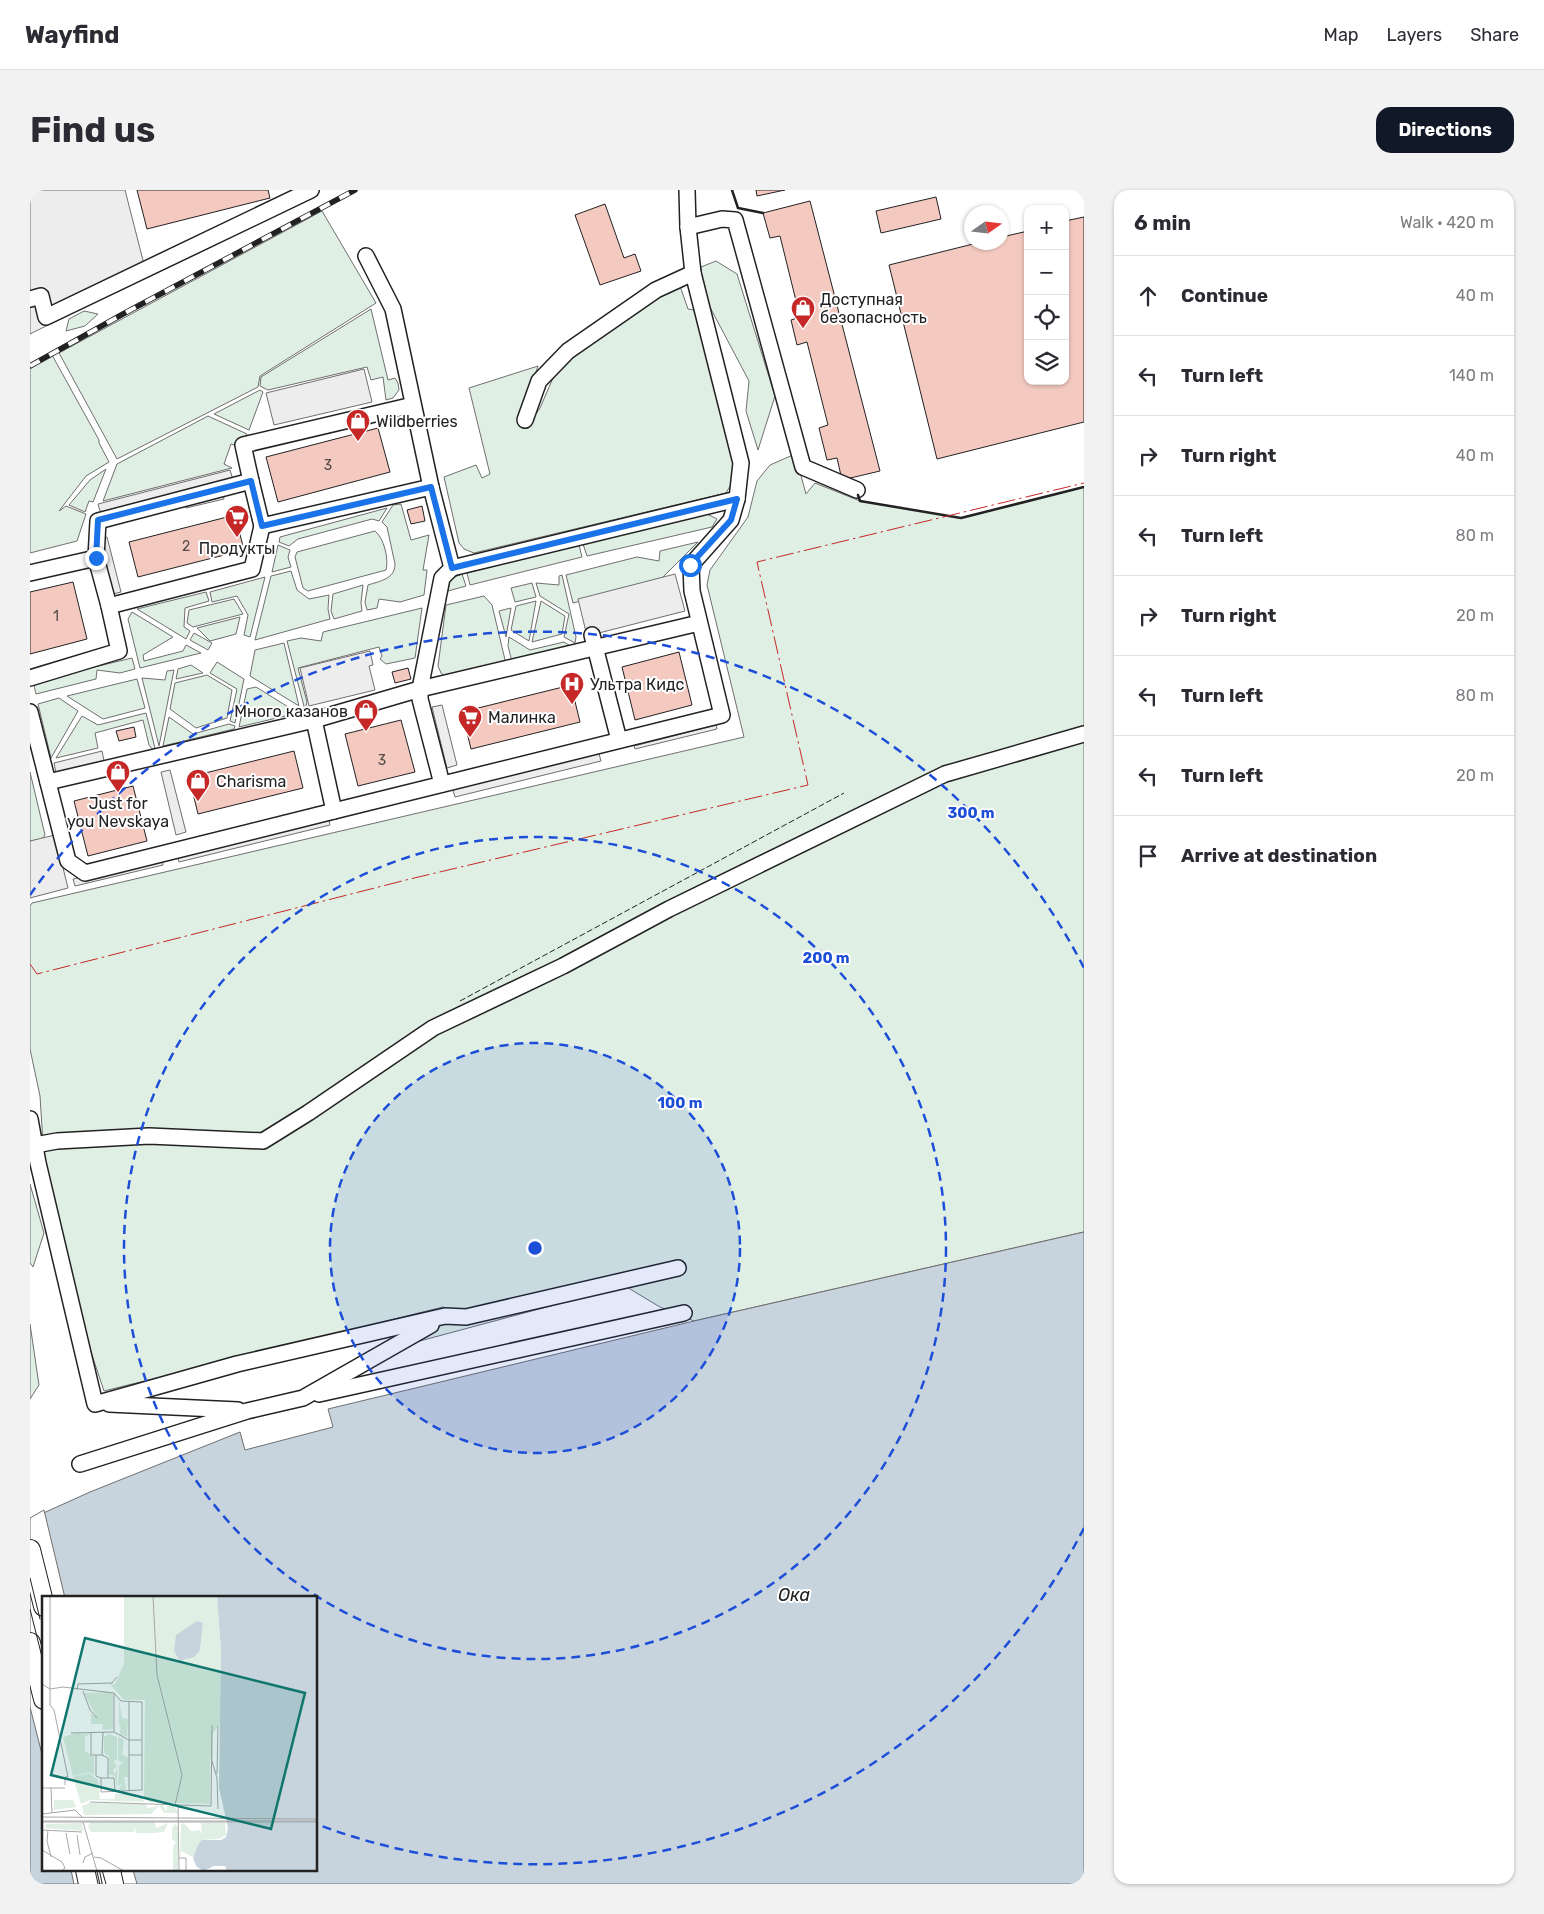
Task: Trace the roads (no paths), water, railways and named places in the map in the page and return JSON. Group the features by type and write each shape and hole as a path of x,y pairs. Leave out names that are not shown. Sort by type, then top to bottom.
{"main road":[{"path":"30,1550 42,1598"},
{"path":"30,1643 42,1691"}],"street":[{"path":"30,298 41,296 46,317 311,190"},
{"path":"30,712 68,861 85,873 722,715 692,591 690,565 731,520 737,499 741,463 693,273 688,227 688,190"},
{"path":"688,227 722,219 735,220 803,467 857,490"},
{"path":"366,256 393,309 431,487 452,568"},
{"path":"525,420 539,382 568,351 656,290 693,273"},
{"path":"108,606 252,569 262,526 242,445 413,405"},
{"path":"30,678 119,651 96,558 98,520 251,481"},
{"path":"262,526 431,487"},
{"path":"442,784 420,700 420,689 442,578 452,568 737,499"},
{"path":"30,573 96,558"},
{"path":"48,782 314,720 593,641 699,623"},
{"path":"593,641 619,740"},
{"path":"314,720 334,811"},
{"path":"35,1145 57,1141 149,1136 263,1141 308,1113 433,1028 563,966 669,909 945,774 1084,734"},
{"path":"30,1119 35,1145 34,1164 95,1404"},
{"path":"95,1404 237,1364 445,1316 466,1317 678,1268"},
{"path":"80,1464 247,1411 684,1313"},
{"path":"303,1398 445,1316"},
{"path":"95,1404 247,1411"}],"water":[{"name":"Ока","path":"1084,1232 1084,1884 30,1884 30,1521 90,1492 240,1432 245,1450 333,1427 328,1409 694,1321"}],"tram line":[{"path":"30,1578 40,1619"},
{"path":"30,1609 42,1657"},
{"path":"95,1872 98,1884"},
{"path":"103,1872 106,1884"}],"railway":[{"path":"30,366 355,190"}],"place":[{"name":"Доступная безопасность","path":"803,329"},
{"name":"Wildberries","path":"358,442"},
{"name":"Продукты","path":"237,538"},
{"name":"Ультра Кидс","path":"572,705"},
{"name":"Много казанов","path":"366,732"},
{"name":"Малинка","path":"470,738"},
{"name":"Just for you Nevskaya","path":"118,793"},
{"name":"Charisma","path":"198,802"}]}
